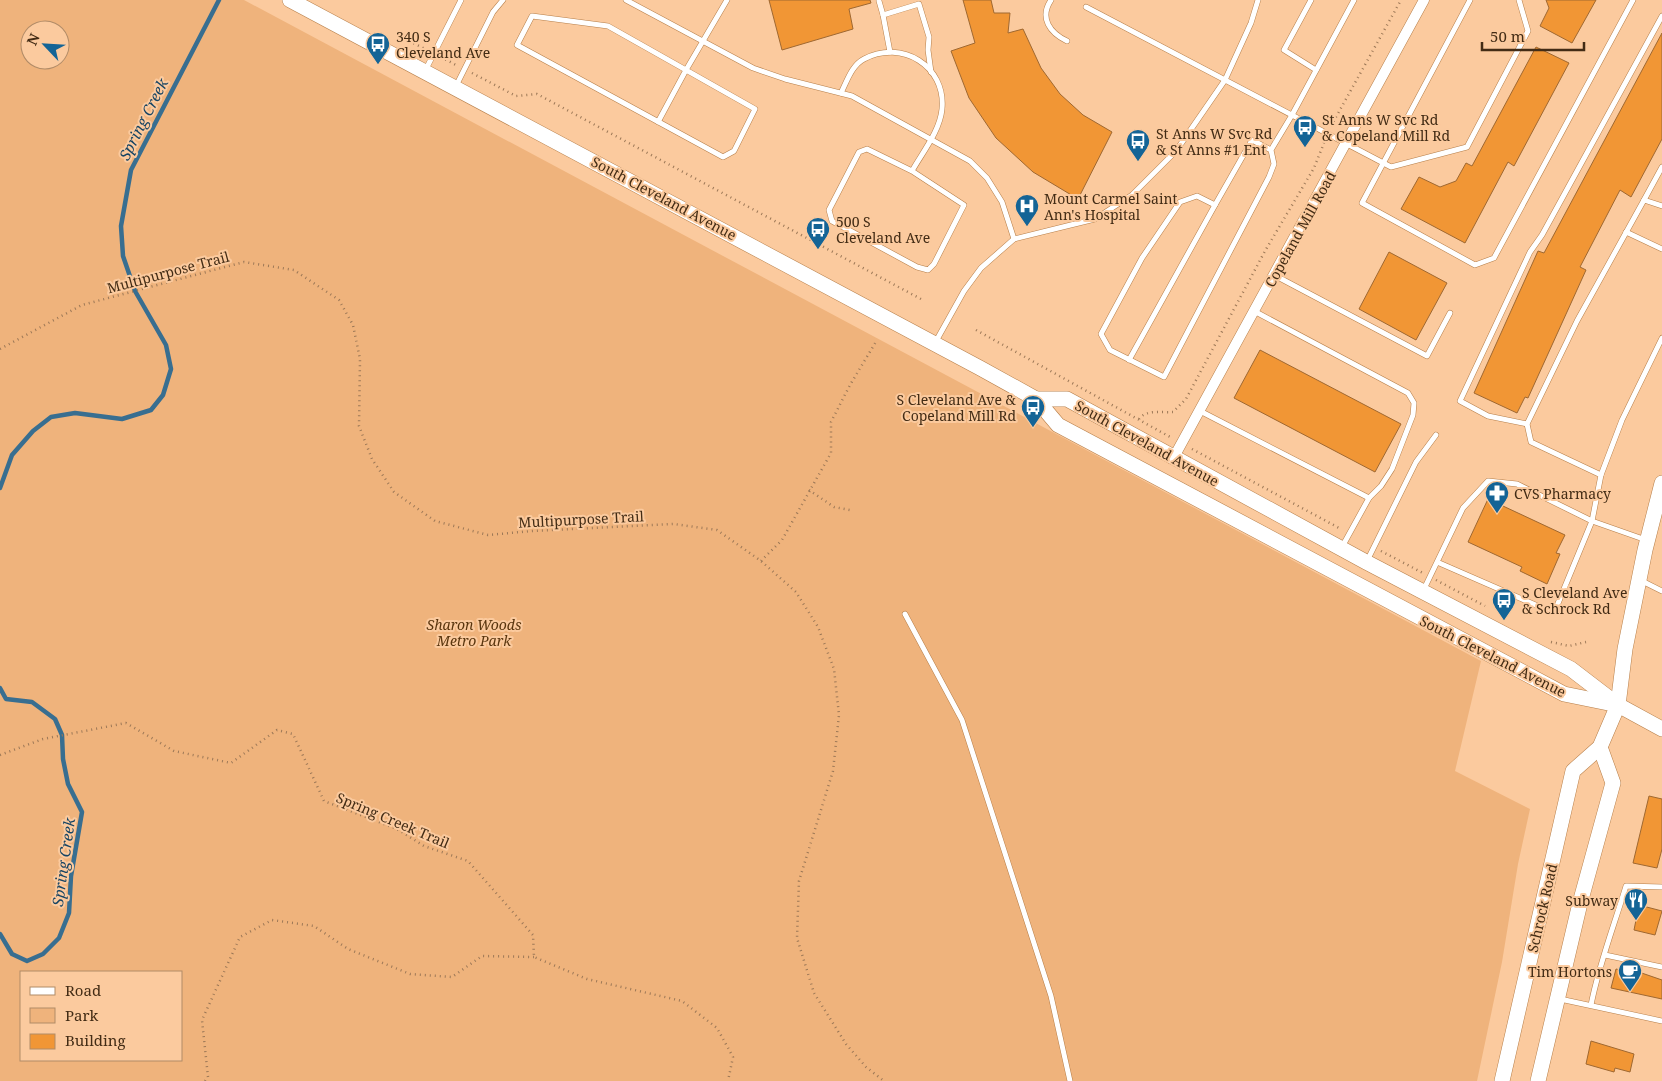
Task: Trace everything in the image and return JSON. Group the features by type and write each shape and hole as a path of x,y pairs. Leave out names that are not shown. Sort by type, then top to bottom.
{"main road":[{"name":"South Cleveland Avenue","path":"290,0 456,87 1036,399 1058,425 1454,638 1564,694 1618,705"},
{"name":"South Cleveland Avenue","path":"1036,399 1067,398 1366,562 1571,668 1618,705"},
{"name":"Schrock Road","path":"1502,1081 1573,771 1600,746 1618,705 1625,649 1662,483"},
{"path":"1618,705 1662,729"},
{"path":"1538,1081 1557,998 1613,783 1600,746"}],"street":[{"name":"Copeland Mill Road","path":"1174,457 1348,143 1424,0"}],"lane":[{"path":"425,71 461,0"},
{"path":"456,87 493,12 503,0"},
{"path":"626,0 753,68 785,80 852,96 970,160 987,178 1002,202 1014,239"},
{"path":"658,122 727,0"},
{"path":"1051,0 1047,6 1046,21 1055,33 1067,41"},
{"path":"935,344 964,291 981,268 1014,239 1095,219 1132,195 1176,151 1225,80 1258,0"},
{"path":"1311,0 1284,50 1316,70"},
{"path":"1215,205 1196,196 1180,202 1142,258 1101,334 1110,350 1164,377 1269,176 1274,164 1271,150 1354,0"},
{"path":"1470,0 1362,203 1475,265 1494,258 1633,0"},
{"path":"1086,6 1391,167 1467,147 1528,31 1518,0"},
{"path":"879,1 890,52"},
{"path":"883,15 918,2 929,37 928,50 931,72"},
{"path":"532,16 608,26 686,70 755,109 734,151 723,157 517,45 532,16"},
{"path":"1527,424 1488,416 1460,401 1530,252 1551,219 1662,16"},
{"path":"841,93 852,71 864,59 890,52 905,52 920,59 931,72 939,86 942,112 931,138 912,171"},
{"path":"1130,360 1252,140 1271,150"},
{"path":"867,149 912,171 964,205 934,264 928,270 917,267 832,221 829,210 859,152 867,149"},
{"path":"1602,475 1531,442 1527,424 1576,321 1662,167"},
{"path":"1644,200 1662,206"},
{"path":"1626,232 1662,249"},
{"path":"1274,275 1427,356 1450,313"},
{"path":"1254,311 1408,393 1414,403 1413,415 1392,469 1381,486 1368,498 1342,548"},
{"path":"1438,562 1554,613 1592,521 1602,475 1622,420 1662,338"},
{"path":"1200,411 1368,498"},
{"path":"1366,562 1416,462 1436,435"},
{"path":"1423,591 1464,508 1488,481 1517,484 1562,508 1592,521 1648,540"},
{"path":"1639,580 1662,591"},
{"path":"904,614 962,720 1052,996 1070,1081"},
{"path":"1591,1005 1598,971 1605,956 1626,886 1662,887"},
{"path":"1605,956 1662,967"},
{"path":"1557,998 1662,1021"}],"path":[{"path":"1139,419 1142,415 1151,412 1173,412 1186,399 1265,251 1314,168 1328,133 1400,0"},
{"path":"409,40 516,96 537,94 921,299"},
{"name":"Multipurpose Trail","path":"0,349 82,305 244,262 294,270 339,300 352,325 360,359 360,426 372,459 394,492 435,521 488,535 674,524 717,530 761,561 796,592 818,627 834,669 839,715 833,771 799,881 797,938 814,993 846,1044 866,1066 884,1081"},
{"path":"976,330 1349,533"},
{"path":"761,561 782,540 831,453 832,422 838,407 877,340"},
{"path":"809,490 834,507 850,510"},
{"path":"1374,547 1490,609"},
{"path":"1543,637 1569,646 1586,642"},
{"name":"Spring Creek Trail","path":"0,755 43,739 126,723 174,751 231,762 277,730 293,734 324,802 397,829 424,846 468,861 533,935 534,957"},
{"path":"205,1081 208,1077 202,1020 240,937 272,920 314,926 348,949 410,974 452,977 482,956 534,957 587,979 682,1001 717,1028 733,1056 728,1081"}],"green space":[{"name":"Sharon Woods Metro Park","path":"0,0 244,0 1481,661 1455,771 1530,809 1518,864 1502,962 1477,1081 0,1081"}],"building":[{"path":"769,0 870,0 871,3 849,9 853,29 782,50"},
{"path":"963,0 991,0 994,13 1010,13 1008,33 1023,29 1041,68 1060,94 1083,115 1112,132 1078,199 1033,172 996,138 969,98 951,51 975,43"},
{"path":"1546,0 1596,0 1572,43 1540,26 1549,8"},
{"path":"1662,33 1662,139 1631,197 1620,190 1580,267 1586,270 1528,398 1525,397 1517,413 1474,393 1538,251 1544,253"},
{"path":"1536,47 1569,63 1514,166 1508,162 1465,243 1401,209 1419,177 1440,187 1456,181 1466,163 1472,166"},
{"path":"1389,252 1447,283 1416,340 1359,309"},
{"path":"1260,350 1401,424 1375,472 1234,398"},
{"name":"CVS Pharmacy","path":"1488,499 1565,535 1556,553 1560,554 1547,584 1520,571 1522,567 1468,542"},
{"path":"1649,796 1662,799 1662,849 1657,868 1633,863"},
{"path":"1639,905 1662,911 1655,935 1634,930"},
{"path":"1616,969 1629,972 1630,969 1662,980 1662,999 1611,988"},
{"path":"1591,1041 1634,1054 1630,1072 1615,1068 1614,1072 1586,1064"}],"waterway":[{"name":"Spring Creek","path":"0,488 12,455 33,431 51,417 75,413 122,419 151,410 163,395 171,369 166,345 135,291 123,256 121,226 131,170 219,0"},
{"name":"Spring Creek","path":"0,688 6,699 32,702 55,719 62,735 63,759 68,784 82,812 71,876 69,913 59,938 43,954 27,961 12,954 0,934"}],"place":[{"name":"340 S Cleveland Ave","path":"378,65"},
{"name":"St Anns W Svc Rd & Copeland Mill Rd","path":"1305,148"},
{"name":"St Anns W Svc Rd & St Anns #1 Ent","path":"1138,162"},
{"name":"Mount Carmel Saint Ann's Hospital","path":"1027,227"},
{"name":"500 S Cleveland Ave","path":"818,250"},
{"name":"S Cleveland Ave & Copeland Mill Rd","path":"1033,428"},
{"name":"CVS Pharmacy","path":"1497,514"},
{"name":"S Cleveland Ave & Schrock Rd","path":"1504,621"},
{"name":"Subway","path":"1636,921"},
{"name":"Tim Hortons","path":"1630,992"}]}
